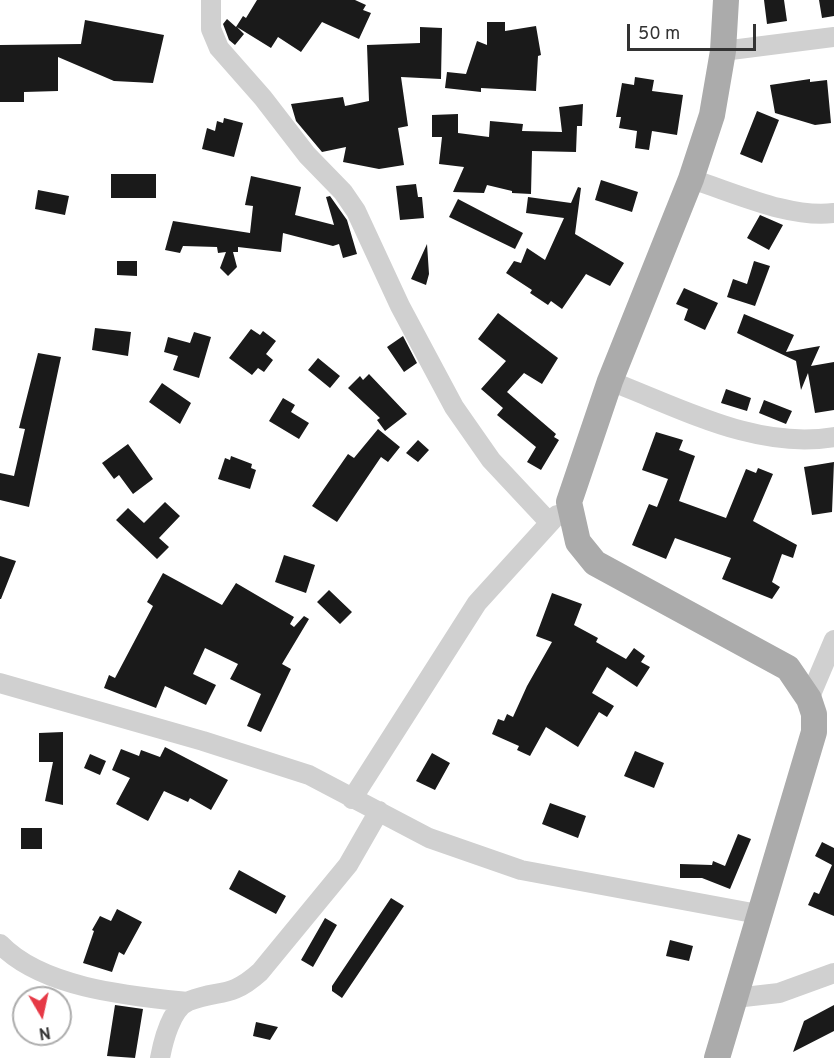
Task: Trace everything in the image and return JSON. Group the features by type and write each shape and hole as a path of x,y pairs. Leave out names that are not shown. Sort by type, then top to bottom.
{"main road":[{"path":"717,1058 814,732 814,714 809,699 788,668 595,563 578,542 569,502 610,381 691,179 711,115 723,51 726,0"}],"street":[{"path":"211,0 211,29 219,48 263,98 307,155 349,201 400,306 454,407 491,459 549,522"},
{"path":"723,51 834,37"},
{"path":"691,179 797,212 816,215 834,213"},
{"path":"610,381 743,432 770,439 812,441 834,437"},
{"path":"352,799 477,603 569,502"},
{"path":"809,699 834,640"},
{"path":"0,683 203,741 309,775 429,838 521,870 758,914"},
{"path":"0,944 24,964 83,986 187,1002 222,995 244,987 260,972 348,865 379,811"},
{"path":"735,998 779,993 834,973"},
{"path":"160,1058 163,1041 176,1015 187,1002"}],"building":[{"path":"257,0 355,0 366,5 363,10 371,13 359,39 322,22 301,52 278,37 271,48 237,27 244,34 235,45 229,40 223,24 227,19 236,27 243,16 246,18"},
{"path":"764,0 784,0 787,21 767,24"},
{"path":"819,0 834,0 834,16 822,18"},
{"path":"85,20 164,35 153,83 114,81 58,57 58,91 24,92 24,102 0,102 0,45 81,44"},
{"path":"487,22 505,22 505,31 536,26 541,55 538,56 536,91 481,88 481,92 445,88 447,72 466,74 477,41 487,45"},
{"path":"420,27 442,28 441,79 401,77 408,126 398,128 404,165 379,169 343,162 346,147 322,152 296,121 291,104 343,97 345,106 369,101 367,45 420,43"},
{"path":"635,77 654,80 652,91 683,95 677,135 652,131 649,150 635,148 637,131 619,128 621,117 616,117 622,83 634,85"},
{"path":"810,79 810,82 827,80 831,123 815,125 775,113 770,85"},
{"path":"583,104 582,126 577,126 576,152 532,151 531,194 512,193 512,191 487,185 484,193 453,192 464,167 439,164 442,137 432,137 432,115 458,114 458,133 489,137 490,121 523,124 522,131 562,132 559,107"},
{"path":"757,111 779,120 762,163 740,154"},
{"path":"224,118 243,123 234,157 202,149 207,128 215,131 217,121 223,123"},
{"path":"111,174 156,174 156,198 111,198"},
{"path":"251,176 301,187 295,215 334,225 326,197 330,196 347,220 357,254 343,258 339,244 333,246 283,233 281,252 238,247 238,252 233,252 237,267 228,276 220,268 226,252 218,253 217,247 183,246 180,253 165,250 173,221 250,233 253,206 245,205"},
{"path":"601,180 638,192 632,212 595,200"},
{"path":"416,184 418,197 422,197 424,218 400,220 396,186"},
{"path":"578,187 581,188 575,234 624,263 610,286 586,274 562,309 551,301 548,305 530,293 532,290 506,273 514,261 521,263 527,248 545,260 564,218 526,213 528,197 571,203"},
{"path":"38,190 69,196 65,215 35,209"},
{"path":"458,199 523,233 515,249 449,217"},
{"path":"760,215 783,225 769,250 747,238"},
{"path":"427,244 429,274 426,285 411,279"},
{"path":"117,261 137,261 137,276 117,275"},
{"path":"754,261 770,266 755,306 727,297 733,279 747,284"},
{"path":"684,288 718,303 705,330 684,320 688,309 676,304"},
{"path":"498,313 558,358 542,384 524,373 507,392 556,434 554,437 559,440 541,470 527,462 536,447 497,415 503,408 481,389 506,361 478,339"},
{"path":"744,314 794,335 786,352 820,346 811,366 834,362 834,410 815,413 808,373 801,390 796,361 737,333"},
{"path":"95,328 131,332 128,356 92,350"},
{"path":"251,329 260,335 263,331 276,341 266,354 273,360 264,372 258,368 252,375 229,358"},
{"path":"194,332 211,337 199,378 173,370 178,356 164,352 168,337 190,343"},
{"path":"403,336 417,363 404,372 387,347"},
{"path":"38,353 61,357 29,507 0,500 0,473 14,476 25,429 19,428"},
{"path":"318,358 340,376 330,388 308,370"},
{"path":"369,374 407,414 385,431 377,420 380,418 348,388 360,376 363,380"},
{"path":"162,383 191,403 180,424 149,402"},
{"path":"726,389 751,398 747,411 721,403"},
{"path":"283,398 295,405 291,412 309,423 299,439 269,421"},
{"path":"764,400 792,411 786,424 759,413"},
{"path":"378,429 400,447 388,462 381,457 337,522 312,506 348,454 354,458"},
{"path":"656,432 683,440 679,450 695,456 679,501 726,518 746,469 756,473 758,468 773,474 753,521 797,545 793,558 782,554 772,582 780,587 772,599 722,579 731,558 675,538 666,559 632,545 649,504 657,507 668,479 642,470"},
{"path":"418,440 429,450 418,462 406,453"},
{"path":"128,444 153,479 133,494 119,475 114,479 102,463"},
{"path":"231,456 252,464 251,468 256,470 250,489 218,479 225,458 230,460"},
{"path":"834,462 832,512 812,515 804,467"},
{"path":"165,502 180,516 159,538 169,547 157,559 116,520 128,508 144,523"},
{"path":"284,555 315,565 306,593 275,582"},
{"path":"0,556 16,561 1,599 0,599"},
{"path":"163,573 222,605 236,583 294,617 290,624 294,627 304,616 309,619 282,664 291,669 261,732 247,726 261,694 230,679 238,664 205,648 193,674 216,685 206,705 165,686 156,708 104,688 109,675 115,678 153,606 147,602"},
{"path":"329,590 352,612 340,624 317,602"},
{"path":"552,593 582,604 574,625 598,638 596,642 626,659 634,648 645,656 641,662 650,667 637,687 607,667 592,693 614,706 607,717 599,712 578,747 546,727 530,756 517,750 519,746 492,734 498,719 504,721 507,714 513,717 527,686 552,642 536,636"},
{"path":"63,732 63,805 45,801 53,762 39,762 39,733"},
{"path":"165,747 228,780 211,810 190,798 188,802 164,791 148,821 116,804 130,778 112,770 121,749 139,756 141,750 160,757"},
{"path":"635,751 664,763 654,788 624,776"},
{"path":"432,753 450,763 435,790 416,781"},
{"path":"90,754 106,761 100,775 84,768"},
{"path":"550,803 586,816 578,838 542,824"},
{"path":"21,828 42,828 42,849 21,849"},
{"path":"738,834 751,839 730,889 702,878 680,878 680,864 712,865 713,861 725,866"},
{"path":"822,842 834,848 834,916 808,905 814,892 819,894 832,865 815,856"},
{"path":"239,870 286,896 276,914 229,889"},
{"path":"391,898 404,906 342,998 332,991 332,986"},
{"path":"117,909 142,922 124,955 119,952 112,972 83,963 94,931 92,930 100,916 111,921"},
{"path":"325,918 337,925 313,967 301,960"},
{"path":"670,940 693,946 689,961 666,956"},
{"path":"115,1005 143,1009 135,1058 107,1056"},
{"path":"834,1005 834,1031 793,1052 804,1021"},
{"path":"256,1022 278,1027 270,1040 253,1036"}]}
